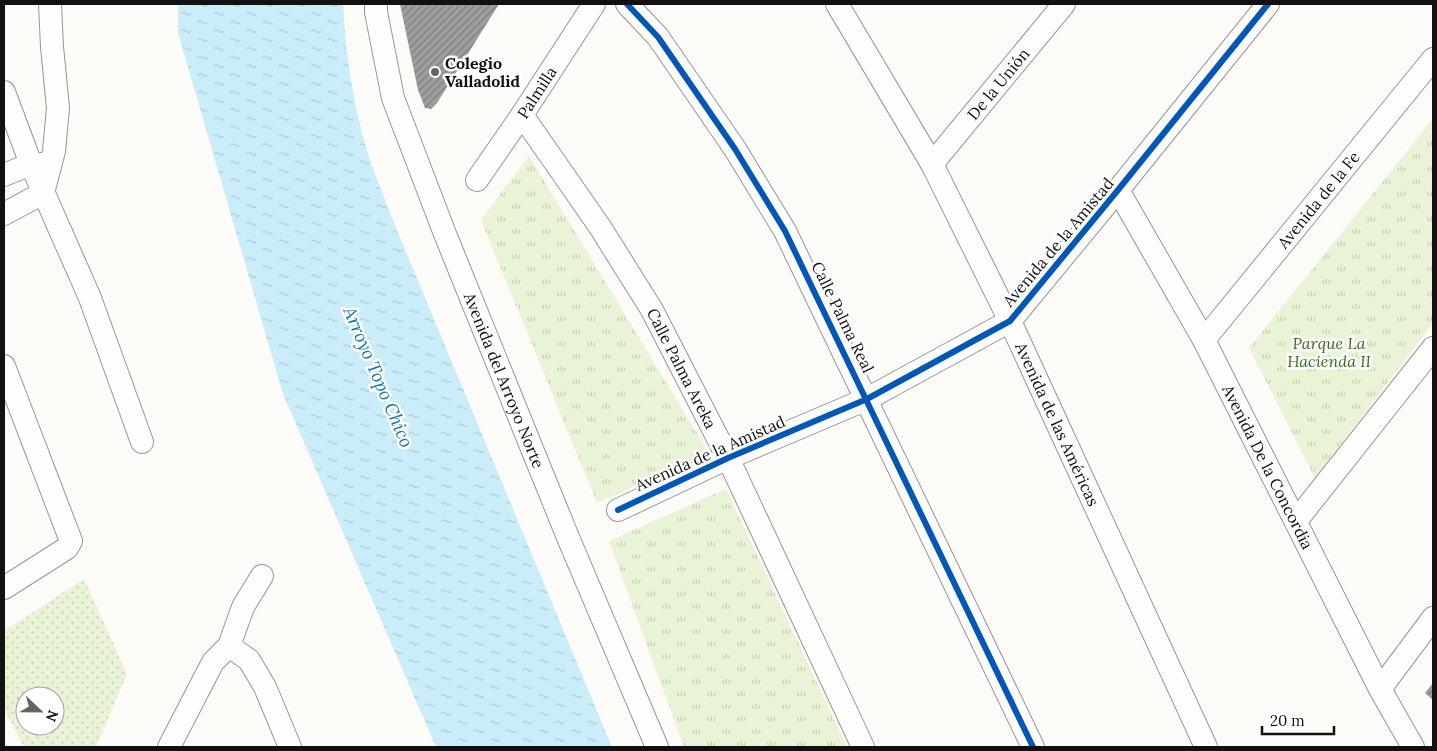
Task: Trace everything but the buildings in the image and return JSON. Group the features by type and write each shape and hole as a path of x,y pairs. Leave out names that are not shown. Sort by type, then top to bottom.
{"street":[{"path":"4,175 41,165 57,134 58,108 50,4"},
{"name":"Avenida del Arroyo Norte","path":"376,4 393,98 563,526 657,747"},
{"name":"Palmilla","path":"477,180 594,4"},
{"name":"Calle Palma Real","path":"628,4 658,37 734,149 780,223 867,399 1033,747"},
{"name":"De la Unión","path":"932,164 1064,4"},
{"name":"Avenida de la Amistad","path":"618,510 728,458 867,399 1010,321 1268,4"},
{"name":"Avenida de las Américas","path":"842,6 932,164 1010,321 1206,747"},
{"name":"Avenida de la Fe","path":"1204,340 1433,59"},
{"path":"4,92 41,165 43,193 90,298 142,442"},
{"name":"Calle Palma Areka","path":"522,115 600,227 652,310 728,458 863,747"},
{"name":"Avenida De la Concordia","path":"1118,190 1204,340 1380,689 1413,747"},
{"path":"4,214 43,193"},
{"path":"1296,521 1433,348"},
{"path":"4,366 71,541 67,548 4,588"},
{"path":"169,747 213,662 229,646 243,607 262,576"},
{"path":"1380,689 1433,618"},
{"path":"229,646 249,660 261,680 290,747"}],"green space":[{"name":"Parque La Hacienda II","path":"1433,119 1433,323 1315,478 1249,348"},
{"path":"529,156 709,453 597,503 481,220"},
{"path":"726,489 847,747 684,747 609,541"},
{"path":"84,579 127,674 96,747 24,747 18,736 65,736 65,686 15,686 15,730 4,709 4,631"}],"water":[{"name":"Arroyo Topo Chico","path":"178,4 343,4 352,86 360,126 372,166 612,747 436,747 283,394 178,33"}],"cycle path":[{"path":"627,4 658,37 735,149 785,231 1033,747"},
{"path":"618,510 728,458 867,399 1010,321 1268,4"}],"place":[{"name":"Colegio Valladolid","path":"435,72"}]}
